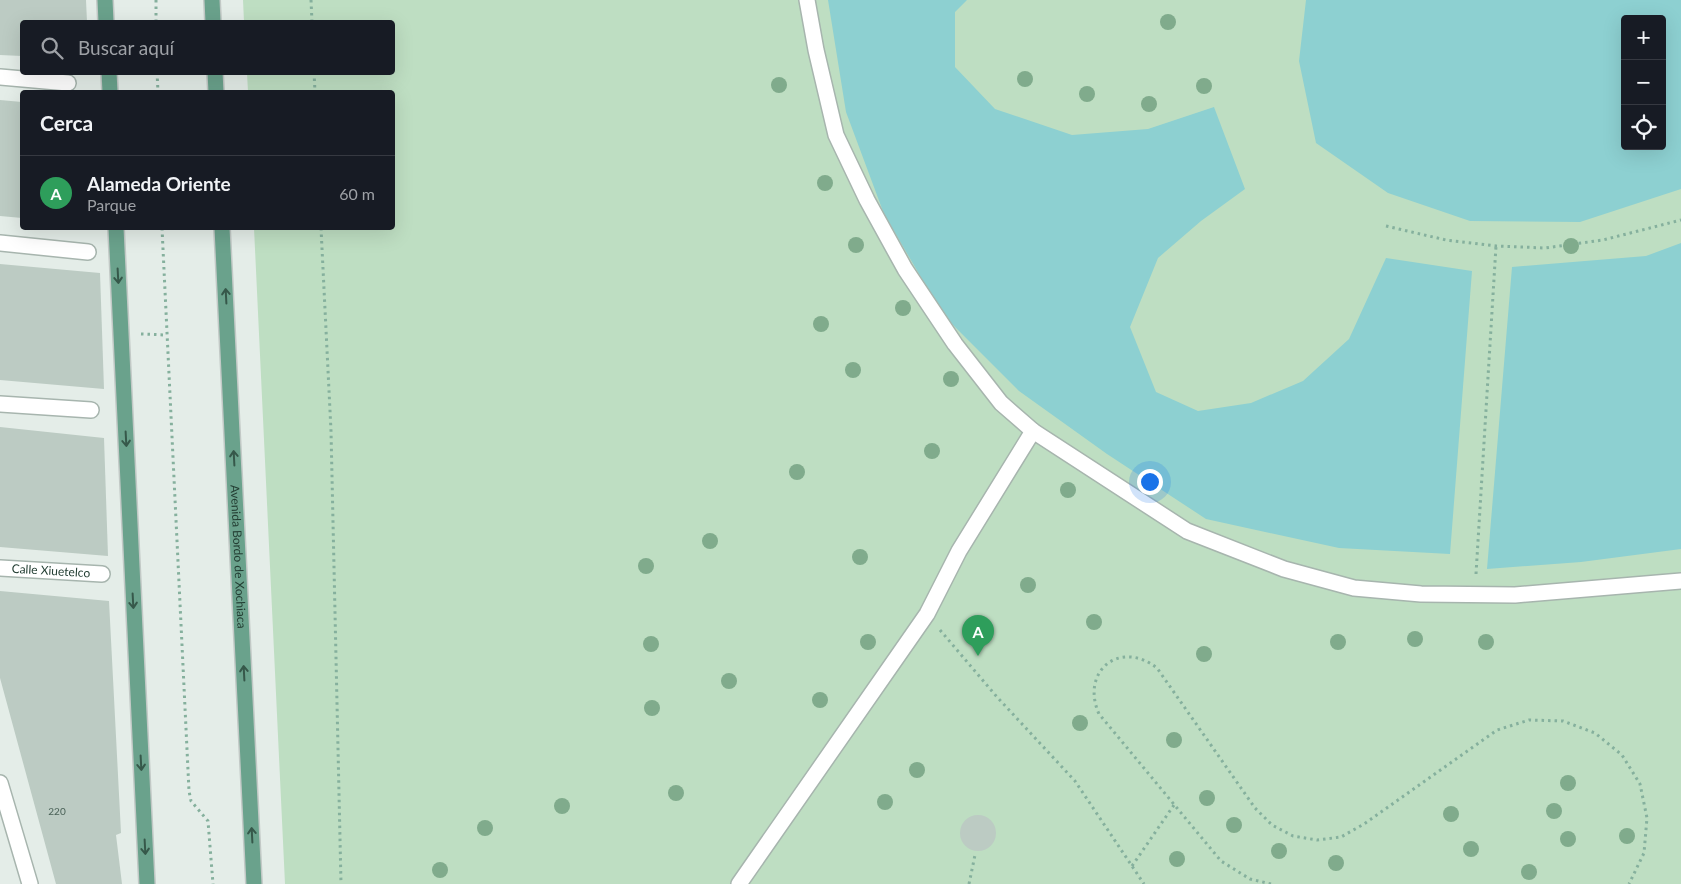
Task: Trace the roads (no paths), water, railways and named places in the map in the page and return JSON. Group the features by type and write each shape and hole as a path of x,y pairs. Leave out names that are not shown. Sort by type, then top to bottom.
{"main road":[{"path":"105,0 106,20"},
{"path":"212,0 213,20"},
{"path":"109,75 110,90"},
{"path":"215,75 216,90"},
{"path":"116,230 147,884"},
{"name":"Avenida Bordo de Xochiaca","path":"222,230 254,884"}],"street":[{"path":"807,0 816,50 836,135 867,200 905,269 956,344 1001,403 1033,431 1187,531 1284,568 1354,588 1421,594 1474,596 1571,592 1681,581"},
{"path":"0,77 68,83"},
{"path":"0,243 88,252"},
{"path":"0,404 91,410"},
{"path":"739,884 927,614 959,551 1033,431"},
{"name":"Calle Xiuetelco","path":"0,568 102,574"},
{"path":"0,784 30,884"}],"water":[{"path":"828,0 967,0 955,12 955,67 995,109 1072,135 1148,129 1214,107 1245,189 1201,221 1158,258 1130,327 1156,392 1198,411 1251,403 1303,381 1349,339 1386,258 1472,271 1450,554 1339,548 1206,519 1107,454 1019,391 943,315 884,214 846,112"},
{"path":"1306,0 1681,0 1681,189 1580,222 1470,221 1388,193 1316,143 1299,61"},
{"path":"1681,243 1681,549 1581,562 1487,569 1512,267 1646,256"}],"place":[{"name":"Alameda Oriente","path":"978,656"}]}
